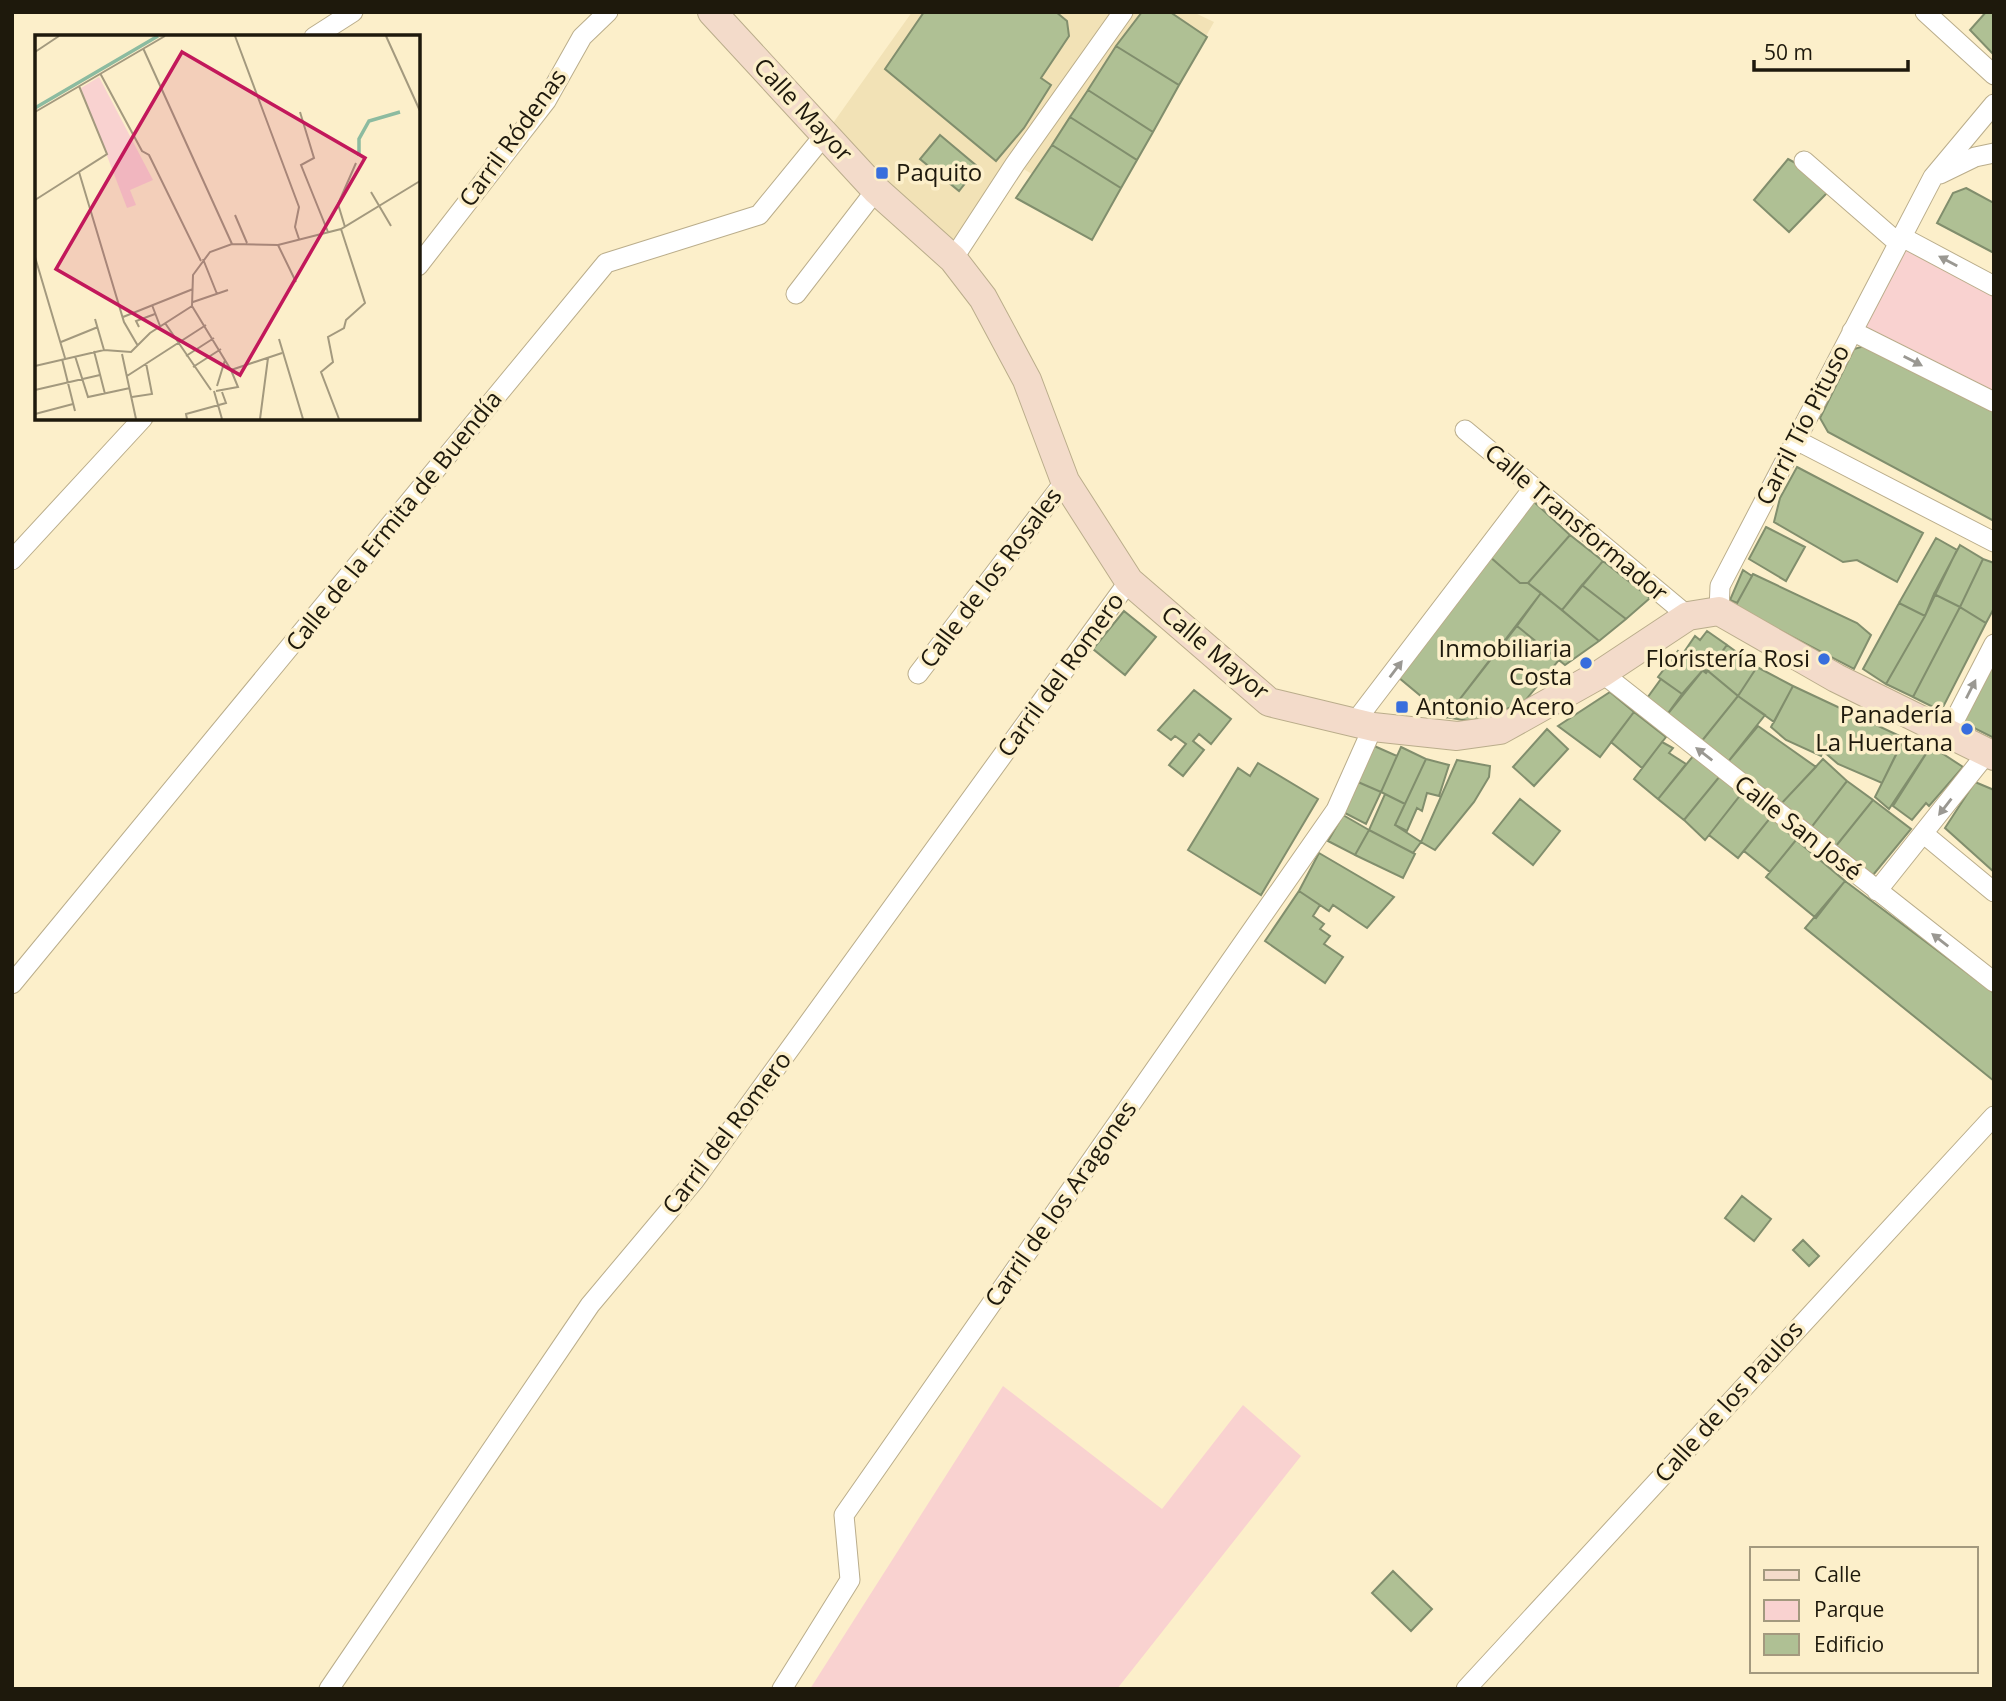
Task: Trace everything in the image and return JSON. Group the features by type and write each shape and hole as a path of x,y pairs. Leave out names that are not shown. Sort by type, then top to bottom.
{"street":[{"path":"317,35 354,12"},
{"name":"Carril Ródenas","path":"420,263 546,100 582,37 608,12"},
{"name":"Calle Mayor","path":"712,12 876,190 954,258 983,298 1027,380 1065,481 1129,581 1269,702 1364,725 1457,736 1500,730 1602,673 1688,616 1719,611"},
{"path":"954,258 1015,164 1123,12"},
{"path":"1925,12 1994,75"},
{"name":"Carril Tío Pituso","path":"1719,611 1720,586 1899,239 1933,177 1994,104"},
{"name":"Calle de la Ermita de Buendía","path":"12,984 606,263 759,215 826,134"},
{"path":"1933,177 1975,157 1994,153"},
{"path":"1804,161 1899,239 1994,286"},
{"path":"796,294 876,190"},
{"path":"1852,331 1994,402"},
{"path":"12,560 141,420"},
{"name":"Calle Transformador","path":"1465,430 1688,616"},
{"path":"1796,440 1994,542"},
{"name":"Calle de los Rosales","path":"918,674 1065,481"},
{"name":"Carril de los Aragones","path":"782,1689 850,1580 844,1515 1336,810 1364,725 1534,487"},
{"name":"Carril del Romero","path":"329,1689 590,1305 694,1181 1129,581"},
{"path":"1719,611 1836,678 1990,755 1877,891"},
{"path":"1948,733 1994,644"},
{"name":"Calle San José","path":"1602,673 1994,982"},
{"path":"1924,834 1994,892"},
{"name":"Calle de los Paulos","path":"1466,1689 1994,1116"}],"shaded area":[{"path":"912,12 1193,12 1214,22 1104,217 1015,164 953,258 826,133"}],"green space":[{"path":"1902,238 1994,287 1994,402 1853,330"},
{"path":"1003,1386 1162,1509 1243,1405 1301,1456 1117,1689 810,1689"}],"building":[{"path":"924,12 1056,12 1067,21 1069,36 1041,78 1051,85 1024,128 996,161 885,69"},
{"path":"1142,12 1170,12 1207,37 1179,85 1116,46"},
{"path":"1986,12 1994,12 1994,55 1970,30"},
{"path":"1116,46 1179,85 1153,132 1088,90"},
{"path":"1088,90 1153,132 1137,160 1070,117"},
{"path":"1070,117 1137,160 1121,188 1052,145"},
{"path":"940,135 978,167 959,191 920,159"},
{"path":"1052,145 1121,188 1092,240 1016,198"},
{"path":"1788,159 1803,167 1827,193 1789,232 1754,200"},
{"path":"1966,188 1994,203 1994,253 1937,223 1953,193"},
{"path":"1871,344 1994,405 1994,521 1828,432 1820,418 1854,349"},
{"path":"1797,467 1923,533 1897,582 1857,560 1843,562 1774,522 1780,498"},
{"path":"1532,500 1570,535 1528,583 1520,583 1489,556"},
{"path":"1766,527 1805,547 1786,581 1749,559"},
{"path":"1570,535 1603,561 1562,610 1528,583"},
{"path":"1936,538 1957,550 1925,616 1899,603"},
{"path":"1960,545 1983,559 1960,607 1934,594"},
{"path":"1489,556 1520,583 1528,583 1541,593 1446,717 1398,677"},
{"path":"1983,559 1994,563 1994,608 1986,623 1960,607"},
{"path":"1603,561 1650,598 1626,619 1582,585"},
{"path":"1743,570 1752,576 1737,603 1730,600"},
{"path":"1753,574 1857,623 1871,635 1854,669 1735,607"},
{"path":"1582,585 1626,619 1599,641 1562,610"},
{"path":"1541,593 1599,641 1565,665 1517,626"},
{"path":"1934,594 1960,607 1913,697 1886,684 1925,616"},
{"path":"1899,603 1925,616 1886,684 1863,669"},
{"path":"1960,607 1986,623 1941,711 1913,697"},
{"path":"1124,611 1156,637 1125,675 1093,649"},
{"path":"1517,626 1559,660 1524,702 1474,722 1446,717"},
{"path":"1707,631 1727,645 1706,673 1682,655 1695,636 1700,640"},
{"path":"1727,645 1757,667 1738,696 1708,671"},
{"path":"1994,646 1994,738 1960,721"},
{"path":"1678,651 1703,670 1682,694 1658,677"},
{"path":"1757,667 1793,686 1774,722 1738,696"},
{"path":"1703,670 1708,671 1738,696 1701,742 1666,716"},
{"path":"1661,679 1682,694 1666,716 1645,701"},
{"path":"1793,686 1904,738 1882,783 1838,764 1823,751 1821,756 1786,740 1771,727"},
{"path":"1194,690 1231,719 1211,744 1199,734 1193,741 1204,750 1183,776 1169,765 1186,744 1175,736 1171,740 1158,730"},
{"path":"1610,692 1634,712 1600,757 1558,726"},
{"path":"1738,696 1765,715 1727,763 1701,742"},
{"path":"1634,712 1666,737 1642,768 1611,742"},
{"path":"1758,726 1816,767 1781,804 1727,763"},
{"path":"1547,729 1568,749 1534,786 1513,767"},
{"path":"1906,735 1931,746 1889,809 1875,797"},
{"path":"1662,742 1673,748 1669,753 1686,764 1658,799 1634,779"},
{"path":"1372,745 1397,756 1381,792 1358,782"},
{"path":"1931,746 1963,767 1929,806 1926,803 1912,820 1893,806"},
{"path":"1401,747 1426,759 1405,804 1381,792"},
{"path":"1694,755 1720,776 1684,820 1658,799"},
{"path":"1426,759 1449,765 1439,796 1427,793 1422,811 1417,808 1407,831 1395,825"},
{"path":"1823,759 1847,781 1810,829 1781,804"},
{"path":"1457,760 1490,766 1489,777 1474,802 1435,850 1421,842"},
{"path":"1258,763 1318,799 1261,895 1188,850 1238,768 1250,776"},
{"path":"1720,776 1742,793 1705,840 1684,820"},
{"path":"1847,781 1873,800 1836,846 1810,829"},
{"path":"1358,782 1381,792 1366,824 1343,812"},
{"path":"1975,782 1994,790 1994,872 1945,828"},
{"path":"1742,793 1771,817 1738,858 1709,835"},
{"path":"1385,794 1405,804 1395,825 1421,842 1413,853 1369,830"},
{"path":"1520,799 1560,831 1533,865 1493,833"},
{"path":"1873,800 1911,829 1873,875 1836,846"},
{"path":"1343,815 1369,830 1355,855 1328,841"},
{"path":"1771,817 1796,840 1770,872 1744,851"},
{"path":"1369,830 1415,854 1403,878 1355,855"},
{"path":"1796,840 1845,881 1816,918 1766,877"},
{"path":"1319,853 1394,897 1367,928 1333,905 1329,911 1299,891"},
{"path":"1845,881 1994,993 1994,1081 1805,928"},
{"path":"1299,891 1320,905 1313,916 1324,924 1320,929 1330,936 1324,944 1343,957 1325,983 1265,941"},
{"path":"1742,1196 1771,1219 1754,1241 1725,1218"},
{"path":"1803,1240 1819,1256 1809,1266 1793,1250"},
{"path":"1393,1571 1432,1609 1411,1631 1372,1593"}],"place":[{"name":"Paquito","path":"882,173"},
{"name":"Floristería Rosi","path":"1824,659"},
{"name":"Inmobiliaria Costa","path":"1586,663"},
{"name":"Antonio Acero","path":"1402,707"},
{"name":"Panadería La Huertana","path":"1967,729"}]}
